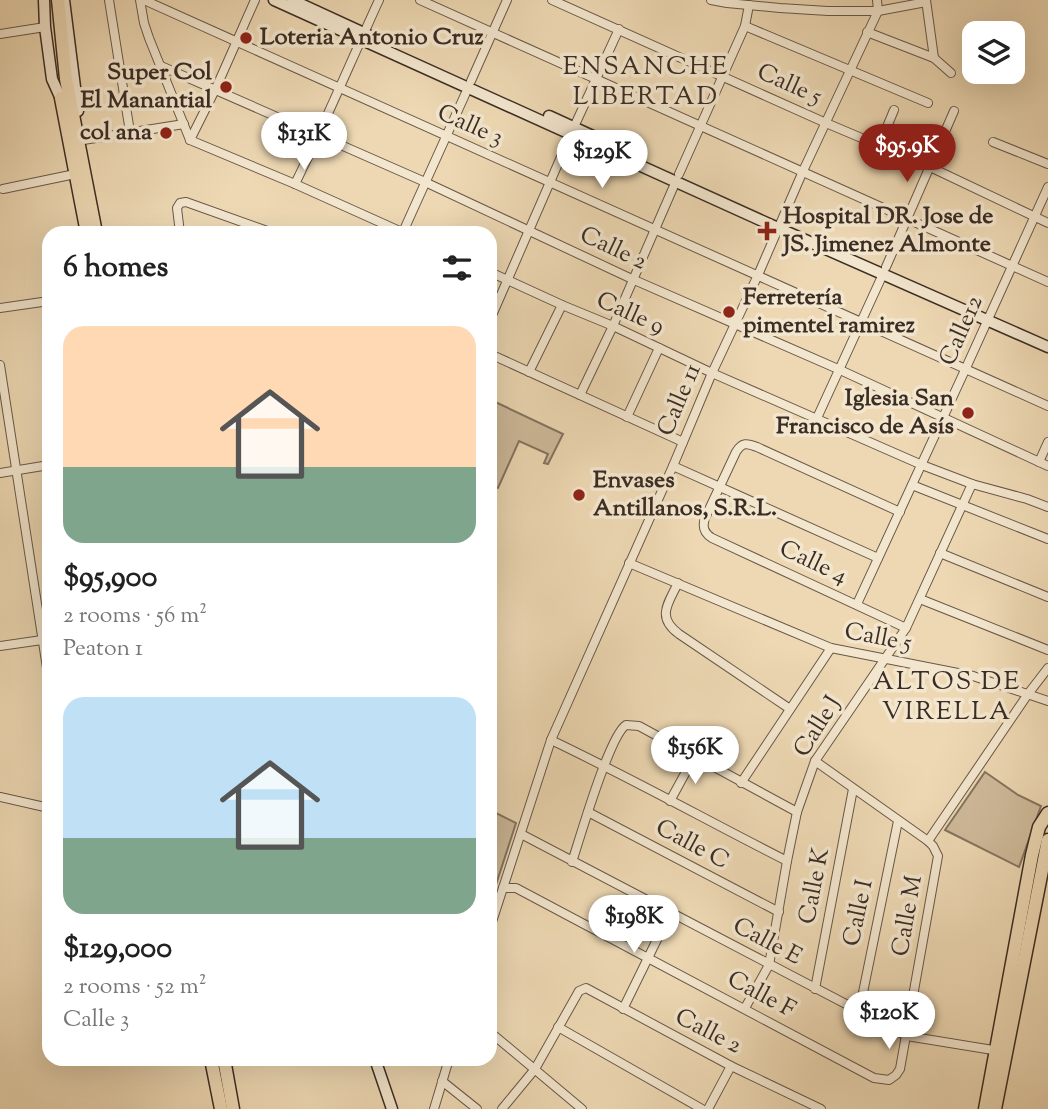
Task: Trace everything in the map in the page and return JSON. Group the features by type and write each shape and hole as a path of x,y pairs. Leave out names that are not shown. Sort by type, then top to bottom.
{"main road":[{"path":"44,0 52,79 61,99"},
{"path":"50,0 61,99 86,226"},
{"path":"58,0 66,79 95,226"},
{"path":"65,0 80,128 77,141"},
{"path":"274,0 362,36 884,271 1048,340"},
{"path":"292,0 362,36"},
{"path":"989,317 1048,347"},
{"path":"995,1109 1032,855 1039,827 1048,813"},
{"path":"985,1109 1002,1052 1048,840"},
{"path":"212,1066 221,1109"},
{"path":"225,1066 233,1109"},
{"path":"377,1066 392,1109"}],"street":[{"path":"109,0 130,132"},
{"path":"142,0 144,23 190,140 390,226"},
{"name":"Calle 3","path":"142,0 1048,406"},
{"path":"190,140 255,0"},
{"path":"295,184 379,0"},
{"path":"420,0 1048,282"},
{"path":"407,226 506,0"},
{"name":"Calle 5","path":"552,0 930,167 1048,223"},
{"path":"711,0 749,5 780,4 828,11 878,11 926,1 934,58"},
{"path":"828,0 828,11"},
{"path":"877,0 878,11"},
{"path":"580,395 745,26 749,5"},
{"name":"Calle 11","path":"497,907 551,740 712,373 878,11"},
{"path":"745,26 928,103"},
{"path":"0,34 45,27"},
{"path":"497,304 618,29"},
{"path":"867,32 934,58 951,72"},
{"name":"Calle 2","path":"161,66 425,182 632,279 838,369 1048,466"},
{"path":"879,146 894,110"},
{"path":"817,418 954,111"},
{"path":"77,141 184,124"},
{"path":"993,142 1048,164"},
{"path":"3,189 75,174"},
{"name":"Calle12","path":"857,604 1048,187"},
{"path":"179,226 177,208 180,203 186,202 253,226"},
{"name":"Calle 9","path":"497,275 922,465 972,484 1048,507"},
{"path":"0,309 42,302"},
{"path":"529,372 562,305"},
{"path":"627,417 659,348"},
{"path":"497,357 683,442"},
{"path":"0,365 42,640 0,646"},
{"path":"1039,462 1048,442"},
{"path":"719,487 736,452 744,443 900,512"},
{"path":"0,473 42,466"},
{"path":"673,466 878,558"},
{"name":"Calle J","path":"745,1008 769,965 797,812 815,761 906,628 972,484"},
{"path":"912,485 1048,539"},
{"name":"Calle 4","path":"719,487 703,523 704,531 712,538 906,628"},
{"path":"940,552 1048,597"},
{"name":"Calle 5","path":"629,562 831,648 973,676 1048,701"},
{"path":"678,583 666,611 668,625 790,709"},
{"path":"920,599 1048,650"},
{"path":"741,783 831,648"},
{"name":"Calle M","path":"928,841 1048,668"},
{"path":"572,862 604,765 619,732 626,725 639,726 797,812"},
{"path":"551,740 787,861"},
{"path":"670,802 694,757"},
{"name":"Calle M","path":"815,761 928,841 938,856 900,1069 889,1080"},
{"name":"Calle K","path":"815,989 853,789"},
{"path":"0,796 42,806"},
{"name":"Calle C","path":"588,812 779,912"},
{"name":"Calle I","path":"859,1012 898,821"},
{"name":"Calle E","path":"521,834 907,1036 1002,1052"},
{"name":"Calle F","path":"503,888 516,888 874,1078 889,1080"},
{"path":"623,1009 670,913"},
{"name":"Calle 2","path":"558,1027 579,991 586,988 731,1066 821,1109"},
{"path":"502,1109 535,1069 558,1027 702,1109"},
{"path":"497,1037 582,1109"},
{"path":"434,1109 447,1066"},
{"path":"708,1109 731,1066"},
{"path":"442,1081 477,1109"}],"shaded area":[{"path":"497,403 563,434 548,464 544,463 548,454 519,441 498,488"},
{"path":"985,772 1018,795 1041,806 1019,867 945,830"},
{"path":"497,814 516,823 497,881"}],"place":[{"name":"Loteria Antonio Cruz","path":"246,38"},
{"name":"Super Col El Manantial","path":"226,87"},
{"name":"col ana","path":"166,133"},
{"name":"Hospital DR. Jose de JS. Jimenez Almonte","path":"767,231"},
{"name":"Ferretería pimentel ramirez","path":"729,312"},
{"name":"Iglesia San Francisco de Asís","path":"968,413"},
{"name":"Envases Antillanos, S.R.L.","path":"579,495"}],"district":[{"name":"ENSANCHE LIBERTAD","path":"646,82"},
{"name":"ALTOS DE VIRELLA","path":"947,697"}]}
